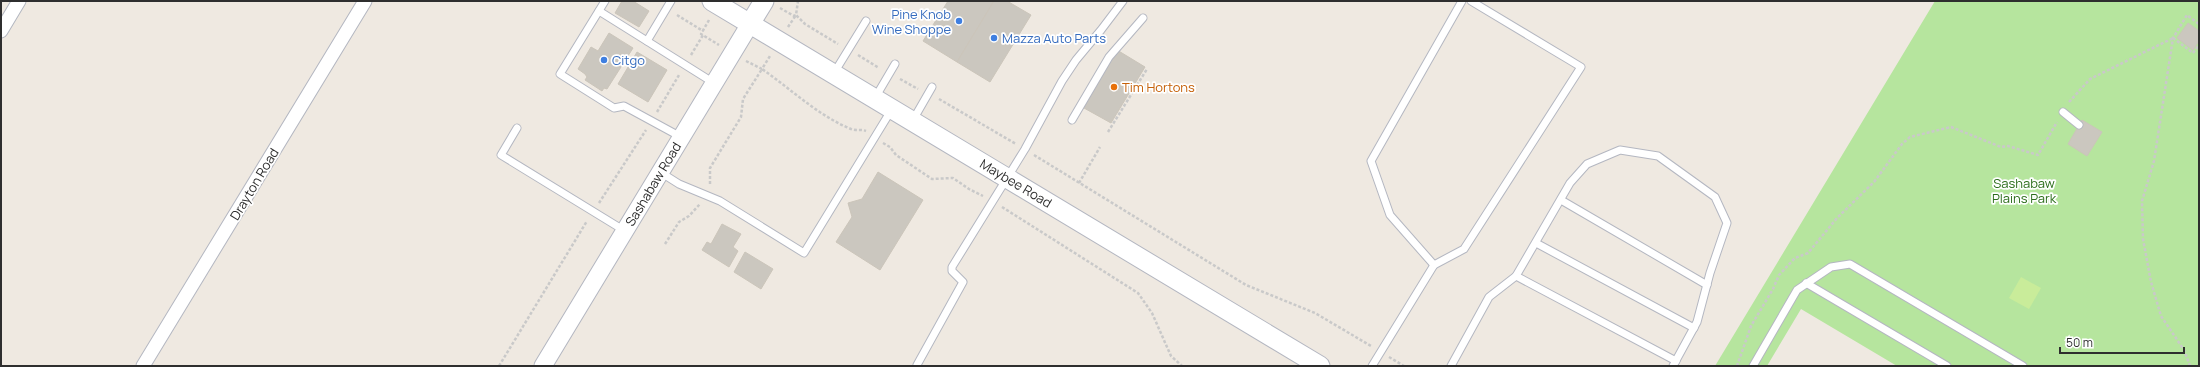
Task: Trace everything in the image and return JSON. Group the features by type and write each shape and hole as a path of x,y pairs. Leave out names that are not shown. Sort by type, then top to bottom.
{"main road":[{"name":"Maybee Road","path":"712,1 913,120 1320,366"},
{"name":"Sashabaw Road","path":"750,24 764,1"}],"street":[{"path":"1,31 19,1"},
{"name":"Drayton Road","path":"144,366 365,1"},
{"name":"Sashabaw Road","path":"543,366 750,24"}],"lane":[{"path":"605,1 560,74 614,108 624,106 681,137"},
{"path":"647,41 671,1"},
{"path":"917,365 963,282 952,271 952,267 1076,60 1123,1"},
{"path":"1434,265 1390,215 1371,161 1462,1"},
{"path":"1372,366 1434,265 1464,249 1581,67 1471,1"},
{"path":"599,11 714,83"},
{"path":"1072,120 1110,58 1143,18"},
{"path":"834,73 866,21"},
{"path":"875,98 896,64"},
{"path":"913,120 930,90"},
{"path":"660,172 679,184 720,201 804,253 892,108"},
{"path":"2063,112 2079,125"},
{"path":"517,128 501,155 625,231"},
{"path":"1451,366 1488,297 1516,276 1570,183 1587,164 1620,150 1658,156 1715,197 1727,223 1694,328 1675,363 1516,276"},
{"path":"1561,200 1707,285"},
{"path":"1536,243 1694,328"},
{"path":"1753,366 1797,290 1831,267 1850,264 2023,366"},
{"path":"1806,283 1947,366"}],"path":[{"path":"798,1 795,16 805,24 848,50 890,73 930,90 963,112 1246,285 1315,313 1404,366"},
{"path":"666,8 703,30"},
{"path":"2190,366 2184,350 2161,316 2151,282 2143,238 2142,201 2154,161 2173,38 2187,15 2199,24"},
{"path":"2173,38 2193,53 2199,45"},
{"path":"1737,366 1751,326 1773,289 1779,274 1795,258 1808,253 1837,218 1874,182 1902,144 1910,137 1951,127 2001,147 2008,146 2038,155 2073,96 2090,79 2173,38"},
{"path":"754,66 762,69 785,85 801,100 852,130 864,130 890,147 896,155 932,179 953,178 968,190 992,201 1129,286 1138,294 1152,313 1171,356 1182,366"},
{"path":"1108,132 1147,68"},
{"path":"664,244 679,222 694,211 710,187 710,168 741,117 743,99 762,69"},
{"path":"1079,183 1100,147"},
{"path":"499,366 593,211"}],"green space":[{"name":"Sashabaw Plains Park","path":"1935,1 2199,1 2199,366 1897,366 1801,309 1767,366 1715,366"},
{"path":"2021,277 2041,288 2029,309 2009,298"}],"building":[{"path":"622,1 633,1 649,11 639,27 615,13"},
{"name":"Pine Knob Wine Shoppe","path":"948,1 994,1 957,62 923,41"},
{"name":"Mazza Auto Parts","path":"994,1 1007,1 1031,15 990,82 957,62"},
{"path":"2188,23 2199,31 2199,41 2193,50 2177,38"},
{"name":"Citgo","path":"609,33 633,48 607,89 604,88 602,91 585,80 587,77 578,69 591,47 598,51"},
{"name":"Tim Hortons","path":"1117,50 1145,67 1111,123 1084,108"},
{"path":"637,52 667,70 648,102 618,84"},
{"path":"2082,120 2102,132 2087,156 2068,144"},
{"path":"878,172 923,200 880,270 836,242 852,217 848,203 862,199"},
{"path":"722,224 741,234 733,247 738,251 729,267 702,250 707,242 711,244"},
{"path":"745,252 773,269 761,289 734,272"}],"place":[{"name":"Pine Knob Wine Shoppe","path":"959,21"},
{"name":"Mazza Auto Parts","path":"994,38"},
{"name":"Citgo","path":"604,60"},
{"name":"Tim Hortons","path":"1114,87"}]}
